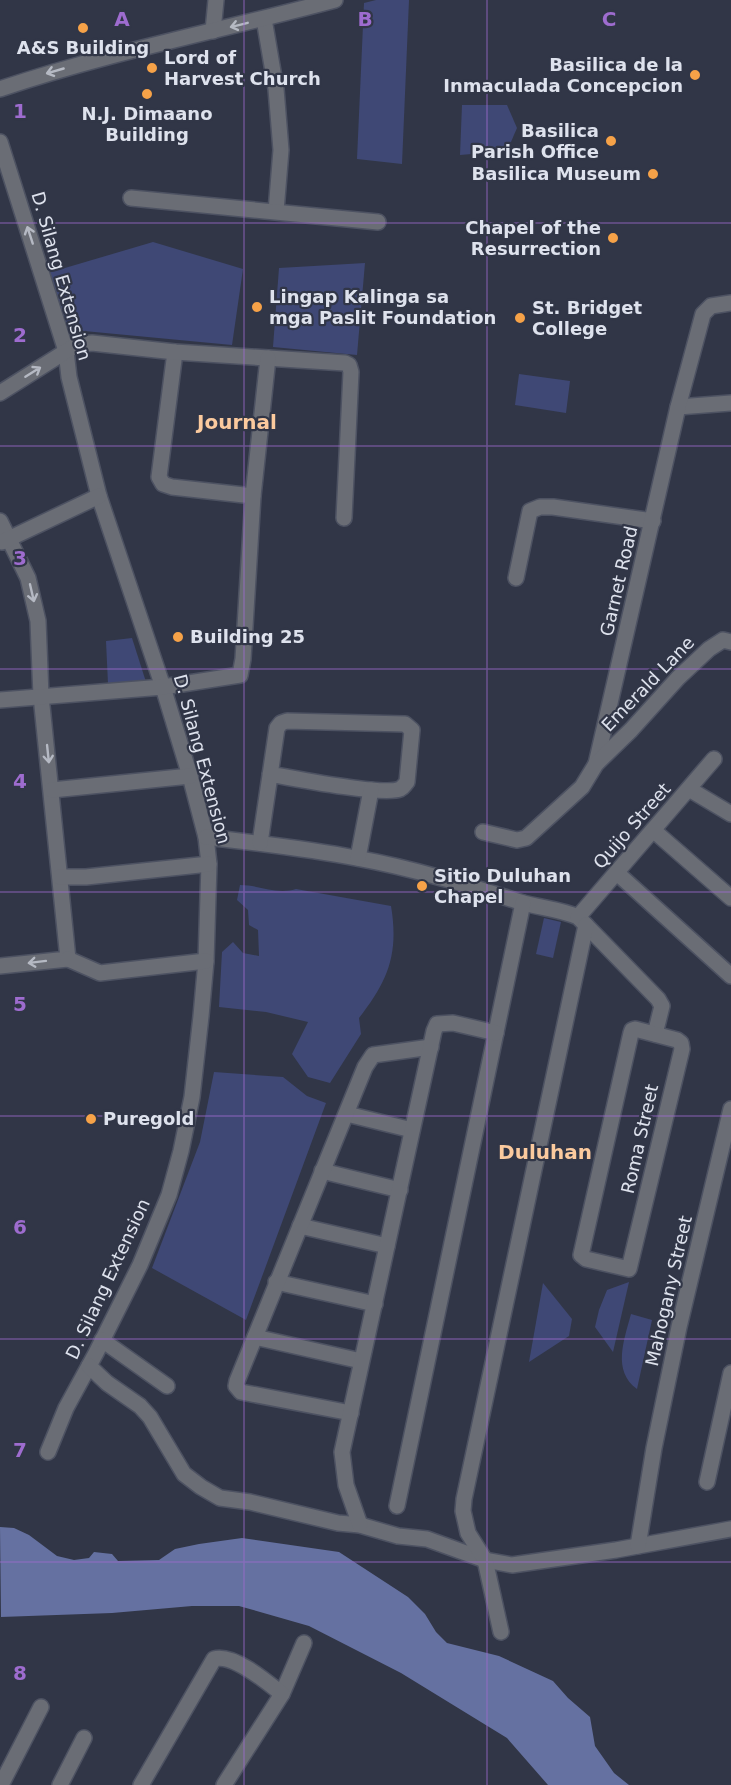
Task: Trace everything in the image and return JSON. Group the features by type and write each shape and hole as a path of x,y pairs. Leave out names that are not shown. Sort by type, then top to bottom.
{"street":[{"path":"213,31 216,0"},
{"path":"0,89 142,47 335,0"},
{"path":"264,19 276,88 282,150 276,211"},
{"name":"D. Silang Extension","path":"0,142 66,351 69,377 99,496 163,687 190,776 206,837 209,864 206,962 192,1097 169,1195 140,1266 66,1408 48,1452"},
{"path":"131,198 378,222"},
{"name":"Garnet Road","path":"596,764 678,407 703,314 711,306 731,303"},
{"path":"0,393 76,345 107,344 175,352 345,363 349,365 351,372 344,518"},
{"path":"175,352 159,477 163,484 172,487 253,496"},
{"path":"0,700 163,687 240,675 243,659 253,496 268,358"},
{"path":"678,407 731,403"},
{"path":"5,541 99,496"},
{"path":"516,578 530,511 540,507 554,507 653,521"},
{"path":"0,521 5,541 28,578 38,621 41,696 69,959"},
{"name":"Emerald Lane","path":"596,764 709,649 723,640 731,642"},
{"path":"260,843 270,774 277,728 281,723 287,721 405,724 412,730 407,782 403,788 398,790 371,790 270,774"},
{"name":"Quijo Street","path":"582,921 617,873 714,759"},
{"path":"483,832 517,840 526,838 582,787 596,764"},
{"path":"52,790 190,776"},
{"path":"688,789 731,814"},
{"path":"358,858 371,790"},
{"path":"653,830 731,898"},
{"path":"206,837 358,858 450,881 523,903 566,912 582,921 660,1003 662,1006 656,1034"},
{"path":"60,877 86,878 209,864"},
{"path":"617,873 731,976"},
{"path":"398,1506 523,903"},
{"path":"501,1632 485,1560 468,1533 463,1511 464,1499 582,921"},
{"path":"0,966 69,959 100,973 206,962"},
{"path":"360,1525 346,1485 342,1452 436,1024 453,1023 496,1033"},
{"name":"Roma Street","path":"635,1029 656,1034 677,1040 681,1043 682,1049 629,1269 586,1259 581,1254 631,1032 635,1029"},
{"path":"351,1413 242,1392 236,1386 237,1381 359,1080 373,1055 430,1047"},
{"name":"Mahogany Street","path":"638,1546 680,1327 731,1109"},
{"path":"347,1114 412,1130"},
{"path":"322,1171 400,1190"},
{"path":"300,1226 387,1245"},
{"path":"276,1282 375,1304"},
{"path":"255,1337 361,1361"},
{"path":"102,1340 166,1386"},
{"path":"89,1366 117,1391 140,1406 150,1418 184,1474 220,1498 250,1502 338,1523 360,1525 398,1536 428,1539 485,1560 513,1565 731,1529"},
{"path":"707,1482 731,1373"},
{"path":"224,1785 282,1694 304,1643"},
{"path":"141,1785 214,1659 228,1658 282,1694"},
{"path":"2,1785 6,1760 41,1707"},
{"path":"60,1785 84,1738"}],"shaded area":[{"path":"376,0 409,0 402,164 357,159 364,3"},
{"path":"462,105 507,105 517,128 507,151 460,155"},
{"path":"153,242 243,269 232,345 63,329 48,273"},
{"path":"365,263 357,355 273,347 279,268"},
{"path":"519,374 570,381 566,413 515,405"},
{"path":"132,638 146,682 108,684 106,641"},
{"path":"240,885 282,891 296,889 391,906 393,939 389,966 377,992 359,1018 361,1034 330,1083 308,1077 292,1054 308,1022 266,1012 219,1007 222,952 233,942 243,953 259,956 258,930 249,925 248,910 237,900"},
{"path":"544,918 561,922 553,958 536,954"},
{"path":"214,1072 283,1077 307,1096 326,1103 246,1320 152,1268 200,1142"},
{"path":"629,1282 613,1352 595,1327 607,1290"},
{"path":"543,1283 572,1319 569,1336 529,1362"},
{"path":"631,1314 652,1320 637,1389 629,1382 622,1364 623,1344"},
{"path":"0,1527 14,1528 29,1535 57,1556 74,1560 89,1558 94,1552 112,1554 118,1561 159,1560 175,1549 242,1538 339,1552 408,1597 425,1614 436,1632 447,1643 499,1656 553,1681 590,1717 595,1746 614,1773 629,1785 548,1785 507,1738 401,1673 309,1626 239,1606 192,1606 112,1613 1,1617"}],"place":[{"name":"A&S Building","path":"83,28"},
{"name":"Lord of Harvest Church","path":"152,68"},
{"name":"Basilica de la Inmaculada Concepcion","path":"695,75"},
{"name":"N.J. Dimaano Building","path":"147,94"},
{"name":"Basilica Parish Office","path":"611,141"},
{"name":"Basilica Museum","path":"653,174"},
{"name":"Chapel of the Resurrection","path":"613,238"},
{"name":"Lingap Kalinga sa mga Paslit Foundation","path":"257,307"},
{"name":"St. Bridget College","path":"520,318"},
{"name":"Building 25","path":"178,637"},
{"name":"Sitio Duluhan Chapel","path":"422,886"},
{"name":"Puregold","path":"91,1119"}],"district":[{"name":"Journal","path":"237,422"},
{"name":"Duluhan","path":"545,1152"}]}
